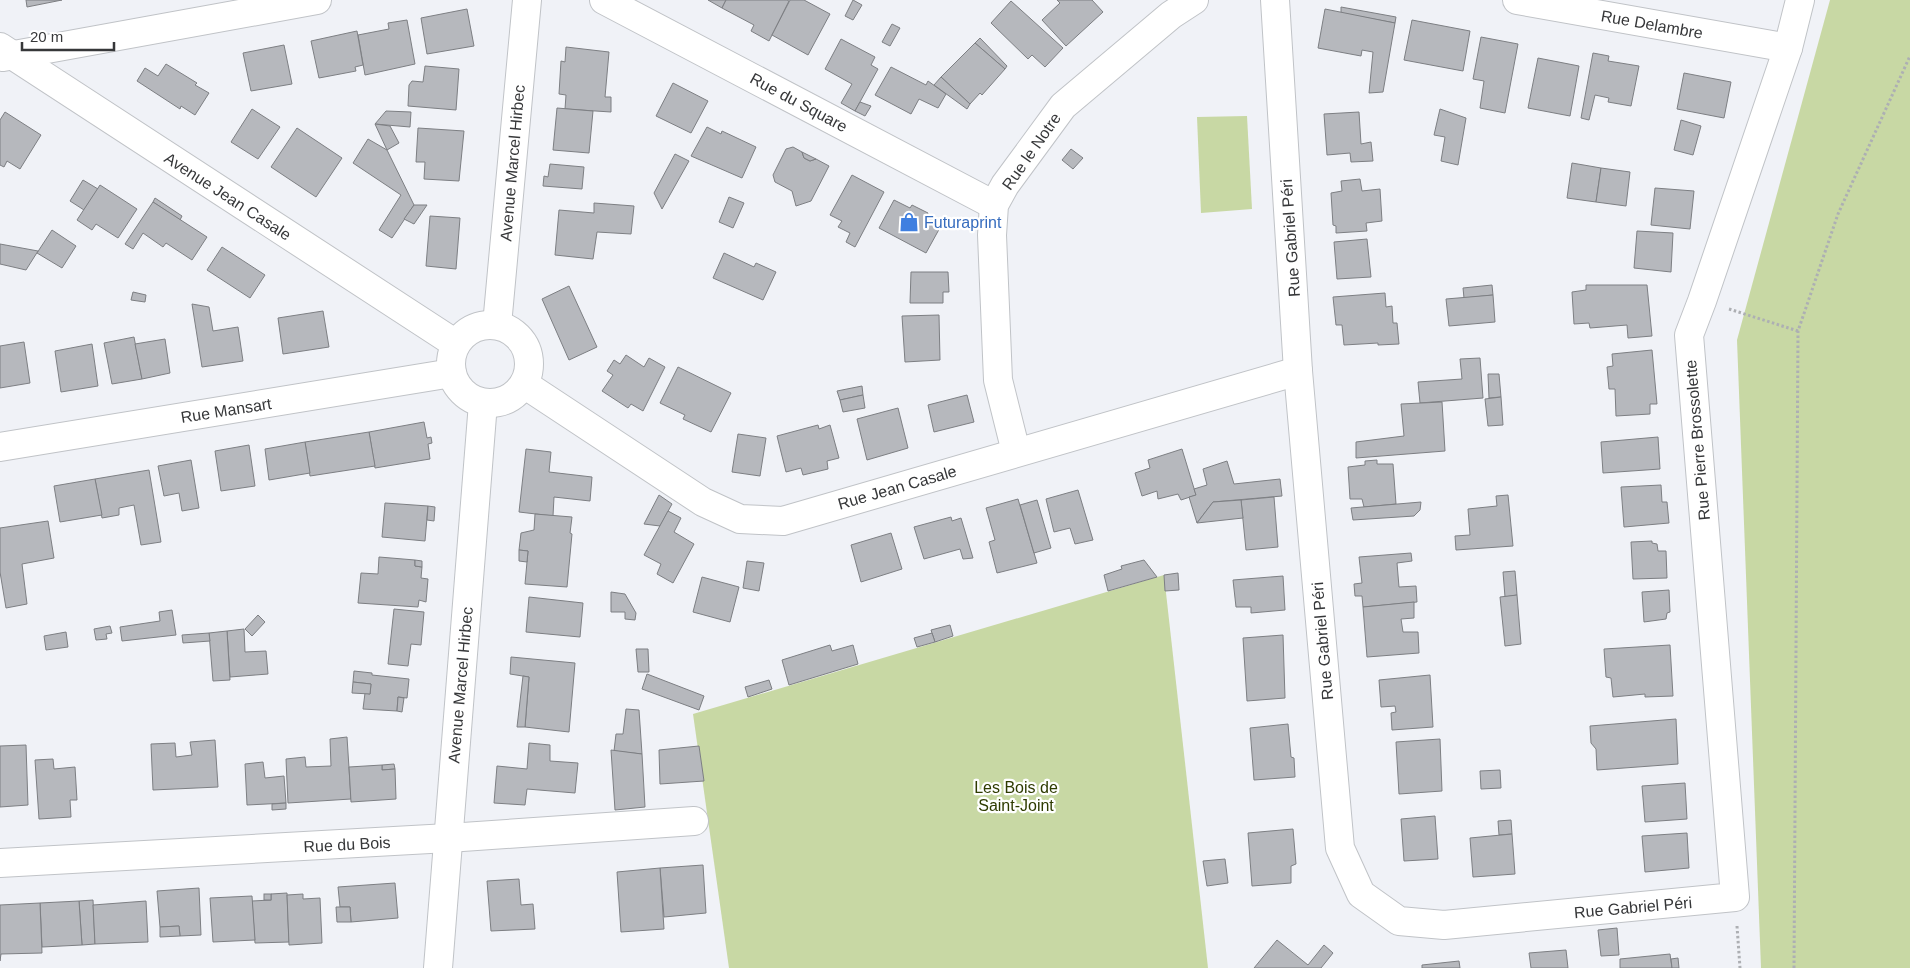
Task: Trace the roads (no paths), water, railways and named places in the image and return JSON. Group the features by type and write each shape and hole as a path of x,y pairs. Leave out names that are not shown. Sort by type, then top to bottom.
{"street":[{"path":"4,54 317,0"},
{"name":"Avenue Marcel Hirbec","path":"497,325 527,0"},
{"name":"Rue du Square","path":"604,0 994,205"},
{"name":"Rue le Notre","path":"1016,452 998,380 992,235 994,205 1006,185 1063,106 1171,15 1194,0"},
{"name":"Rue Gabriel Péri","path":"1275,0 1298,371 1340,848 1362,894 1399,922 1444,925 1736,897"},
{"name":"Rue Delambre","path":"1517,0 1788,48"},
{"name":"Rue Pierre Brossolette","path":"1736,897 1689,335 1788,48 1800,0"},
{"name":"Avenue Jean Casale","path":"4,54 456,344"},
{"path":"485,325 497,325 519,337 526,348 529,366 524,384 517,393 507,400 496,403 483,403 463,393 456,384 451,363 456,344 464,335 474,328 485,325"},
{"name":"Rue Jean Casale","path":"524,384 703,502 740,518 783,520 1298,371"},
{"name":"Rue Mansart","path":"0,447 452,373"},
{"name":"Avenue Marcel Hirbec","path":"438,968 483,403"},
{"name":"Rue du Bois","path":"0,863 448,838 694,821"}],"place":[{"name":"Futuraprint","path":"909,222"}],"park label":[{"name":"Les Bois de Saint-Joint","path":"1016,796"}]}
